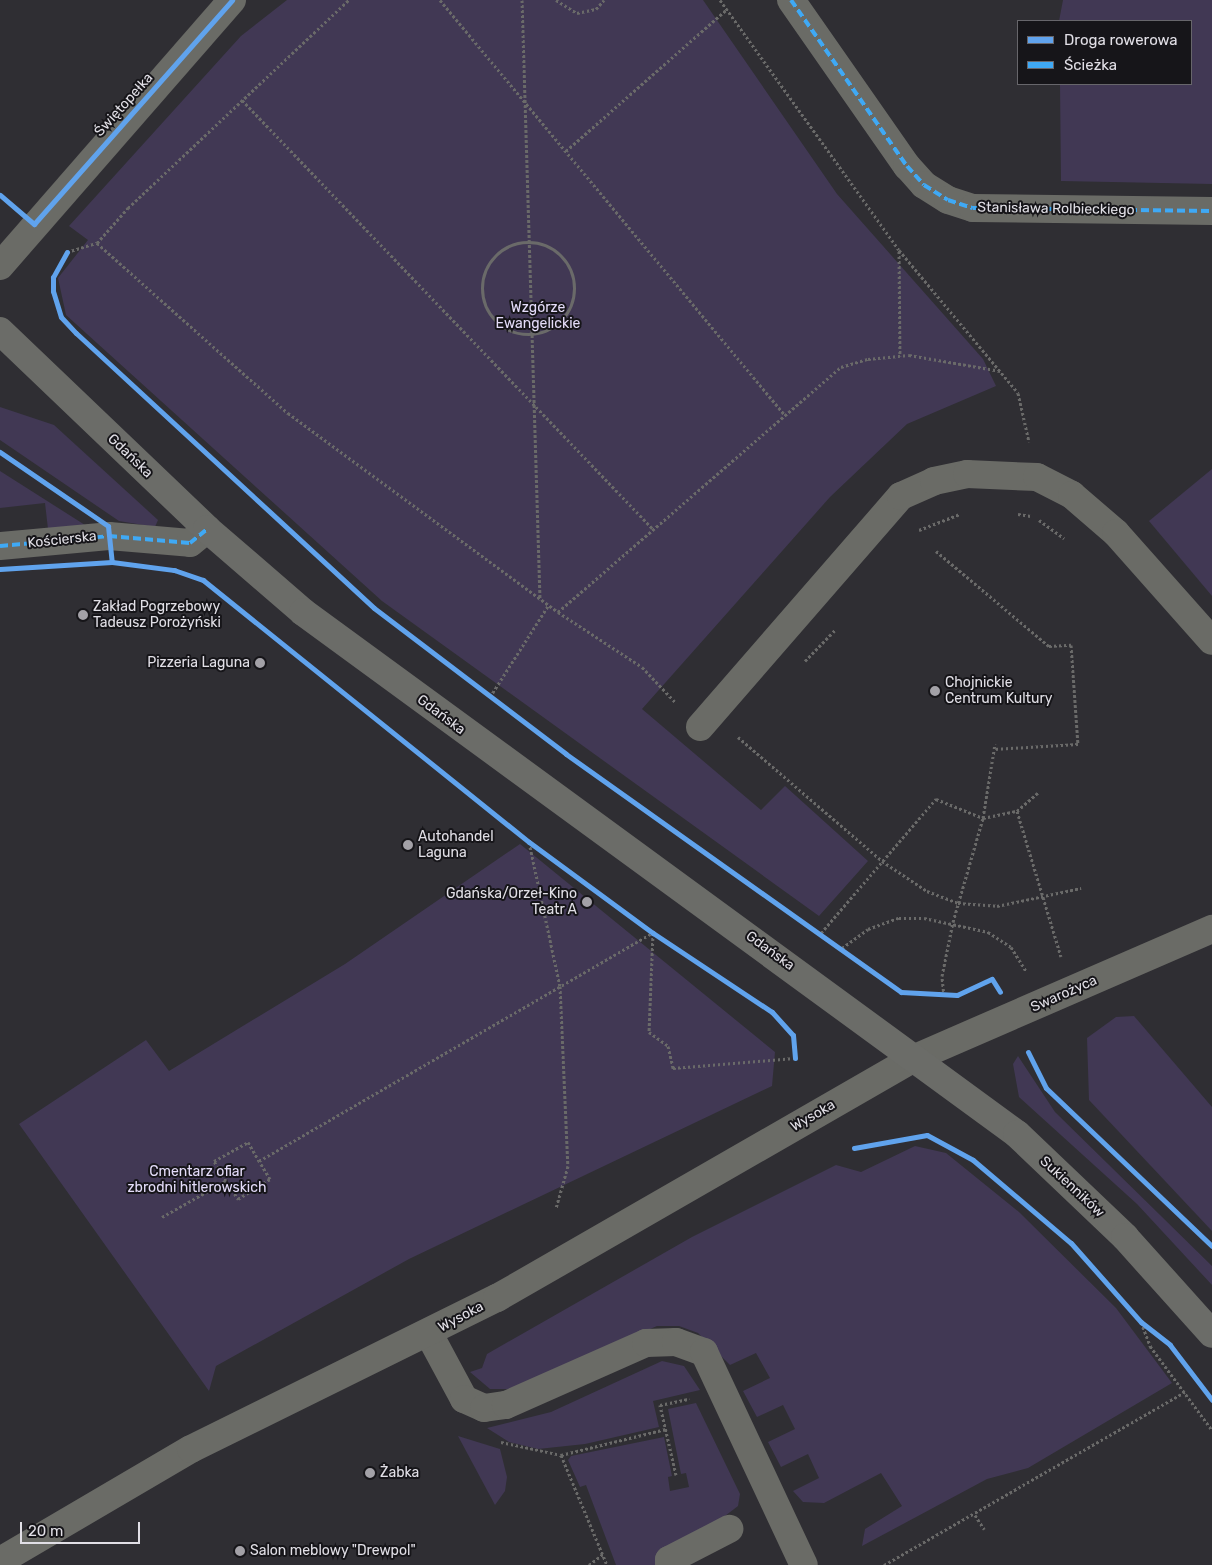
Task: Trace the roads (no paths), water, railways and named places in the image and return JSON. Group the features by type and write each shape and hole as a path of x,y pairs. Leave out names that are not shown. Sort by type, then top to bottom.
{"main road":[{"name":"Gdańska","path":"0,331 207,529 318,624 915,1058"},
{"name":"Sukienników","path":"915,1058 1017,1134 1125,1237 1212,1334"}],"street":[{"name":"Świętopełka","path":"0,266 232,0"},
{"name":"Stanisława Rolbieckiego","path":"791,0 908,166 924,185 948,200 973,208 1212,211"},
{"path":"700,727 901,496 934,481 967,474 1037,477 1072,494 1116,533 1212,642"},
{"name":"Kościerska","path":"0,546 110,536 190,544 207,529"},
{"name":"Swarożyca","path":"915,1058 1212,929"},
{"name":"Wysoka","path":"0,1561 191,1448 429,1334 915,1058"},
{"path":"429,1334 464,1399 484,1408 506,1405 646,1343 676,1342 704,1352 804,1565"},
{"path":"669,1565 669,1560 729,1528"}],"place":[{"name":"Zakład Pogrzebowy Tadeusz Porożyński","path":"83,615"},
{"name":"Pizzeria Laguna","path":"260,663"},
{"name":"Chojnickie Centrum Kultury","path":"935,691"},
{"name":"Autohandel Laguna","path":"408,845"},
{"name":"Gdańska/Orzeł-Kino Teatr A","path":"587,902"},
{"name":"Żabka","path":"370,1473"},
{"name":"Salon meblowy \"Drewpol\"","path":"240,1551"}],"park label":[{"name":"Wzgórze Ewangelickie","path":"538,316"},
{"name":"Cmentarz ofiar zbrodni hitlerowskich","path":"197,1180"}]}
